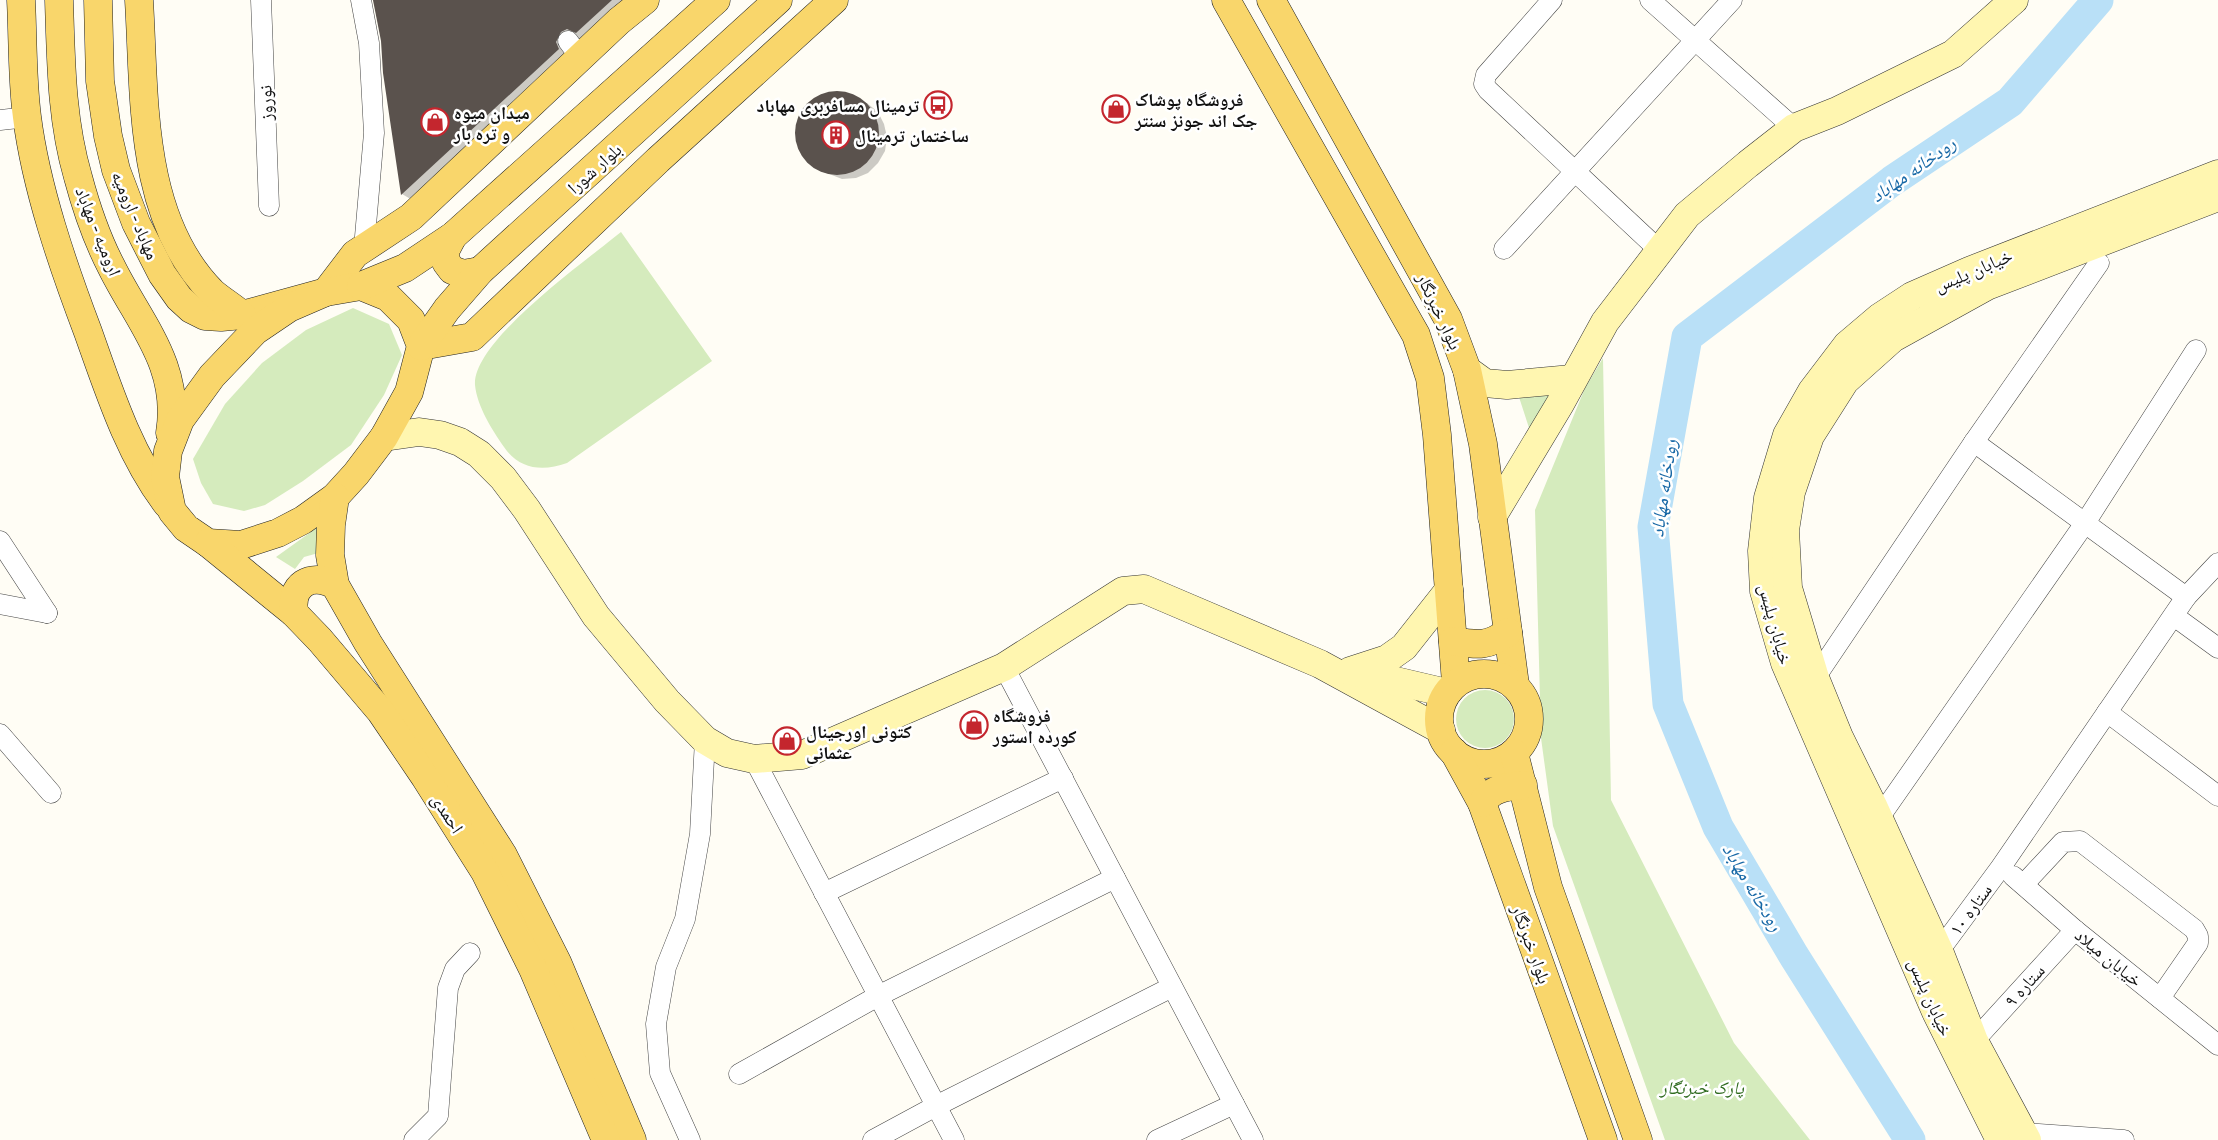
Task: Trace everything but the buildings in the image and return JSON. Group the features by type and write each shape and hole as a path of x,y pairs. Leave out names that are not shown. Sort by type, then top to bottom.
{"main road":[{"name":"احمدی","path":"21,0 27,117 56,239 99,365 136,455 155,489 186,528 208,543 294,613 338,660 381,712 455,822 485,872 532,969 606,1140"},
{"name":"ارومیه - مهاباد","path":"60,0 65,117 77,176 110,265 151,336 164,364 172,398 173,418 168,451"},
{"name":"مهاباد - ارومیه","path":"98,0 100,81 108,136 116,170 136,224 162,274 179,298 191,309 205,316 213,317 242,315 326,292"},
{"path":"99,55 114,0"},
{"path":"139,0 146,127 153,171 161,202 173,233 189,262 213,292 242,315"},
{"path":"326,292 348,261 411,217 574,49 619,21 645,0"},
{"path":"172,511 165,477 168,451 180,420 212,376 255,331 289,308 326,292 361,286 405,268 453,236 716,0"},
{"name":"بلوار شورا","path":"421,346 447,310 480,271 778,0"},
{"path":"421,346 472,337 658,160 834,0"},
{"name":"بلوار خبرنگار","path":"1226,0 1416,335 1430,378 1437,435 1453,641 1452,688"},
{"name":"بلوار خبرنگار","path":"1271,0 1448,319 1467,370 1483,444 1515,685"},
{"path":"554,205 658,160"},
{"path":"453,236 445,251 446,262 452,270 463,274 480,271"},
{"path":"208,543 241,544 278,533 303,520 335,497 356,474 384,437 410,392 421,346 411,320 388,297 361,286"},
{"name":"احمدی","path":"335,497 331,525 330,555 335,585 368,643 503,855 557,962 632,1140"},
{"path":"294,613 293,604 296,592 304,583 314,579 326,580 335,585"},
{"path":"1453,641 1483,644 1495,641 1508,632"},
{"path":"1480,674 1492,674 1504,678 1515,685 1524,695 1530,720 1528,733 1522,744 1514,753 1502,761 1489,764 1476,763 1464,759 1447,741 1440,711 1452,688 1467,677 1480,674"},
{"name":"بلوار خبرنگار","path":"1447,741 1482,803 1603,1140"},
{"name":"بلوار خبرنگار","path":"1514,753 1548,887 1638,1140"},
{"path":"1482,803 1488,794 1498,789 1522,786"}],"street":[{"name":"نوروز","path":"261,0 269,206"},
{"path":"361,0 368,43 374,133 364,248"},
{"path":"1552,0 1486,75 1484,84 1488,90 1659,250"},
{"path":"1650,0 1794,128"},
{"path":"1504,249 1732,0"},
{"path":"1492,517 1526,464 1605,322 1687,215 1794,128 1837,111 1953,54 2014,0"},
{"path":"0,120 27,117"},
{"name":"خیابان پلیس","path":"2017,1138 1879,818 1838,737 1815,678 1776,589 1762,552 1768,498 1787,435 1812,391 1847,345 1880,317 1912,296 2040,243 2218,174"},
{"name":"خیابان پلیس","path":"2017,1138 1936,1012 1785,663 1776,589 1791,492 1810,436 1845,381 1893,338 1987,286 2218,197"},
{"path":"1815,678 1974,442 2099,263"},
{"path":"1879,818 2085,523 2196,350"},
{"path":"1467,370 1485,383 1507,385 1572,379"},
{"path":"384,437 419,432 440,435 460,442 479,454 503,478 527,510 596,616 667,701 705,740 727,753 754,759 802,755 1004,667 1123,591 1144,589 1320,664 1447,741"},
{"path":"1974,442 2186,597"},
{"path":"0,541 47,613 0,604"},
{"name":"ستاره ۱۰","path":"1938,952 2001,867 2186,597 2218,563"},
{"path":"1350,671 1387,659 1404,647 1449,590"},
{"path":"2174,616 2218,648"},
{"path":"1320,664 1350,671 1452,688"},
{"path":"1004,667 1253,1140"},
{"path":"2107,712 2218,796"},
{"path":"0,734 51,794"},
{"path":"690,1140 660,1073 656,1024 666,967 685,919 700,834 705,740"},
{"path":"754,759 954,1140"},
{"path":"824,893 1063,778"},
{"path":"2024,884 2064,842 2080,841 2194,929 2198,936 2198,942 2160,998"},
{"name":"خیابان میلاد","path":"2001,867 2024,884 2075,930 2218,1045"},
{"path":"739,1074 878,996 1115,878"},
{"name":"ستاره ۹","path":"1974,1041 2075,930"},
{"path":"414,1140 438,1116 448,988 455,969 470,953"},
{"path":"873,1140 936,1106 1172,987"},
{"path":"1157,1140 1234,1104"},
{"path":"2017,1138 2124,1140"}],"green space":[{"path":"621,232 712,361 567,463 540,468 524,464 504,447 482,409 475,385 479,367 492,346 534,302"},
{"path":"353,308 389,324 402,355 384,395 351,445 303,481 265,505 244,511 213,504 201,483 193,459 225,404 262,363 306,330"},
{"name":"پارک خبرنگار","path":"1603,358 1611,800 1734,1043 1810,1140 1665,1140 1553,826 1541,738 1535,510 1585,388"},
{"path":"1560,389 1532,437 1517,391"},
{"path":"322,524 322,552 304,557 295,569 276,557"},
{"path":"1485,690 1496,692 1509,703 1514,719 1512,730 1501,743 1485,748 1474,746 1461,735 1456,719 1458,708 1469,695"}],"waterway":[{"name":"رودخانه مهاباد","path":"1910,1140 1794,956 1718,827 1668,704 1653,527 1687,337 1892,181 2010,102 2098,0"}],"place":[{"name":"ترمینال مسافربری مهاباد","path":"938,105"},
{"name":"فروشگاه پوشاک جک اند جونز سنتر","path":"1116,109"},
{"name":"میدان میوه و تره بار","path":"435,122"},
{"name":"ساختمان ترمینال","path":"836,135"},
{"name":"فروشگاه کورده استور","path":"974,725"},
{"name":"کتونی اورجینال عثمانی","path":"787,741"}]}
